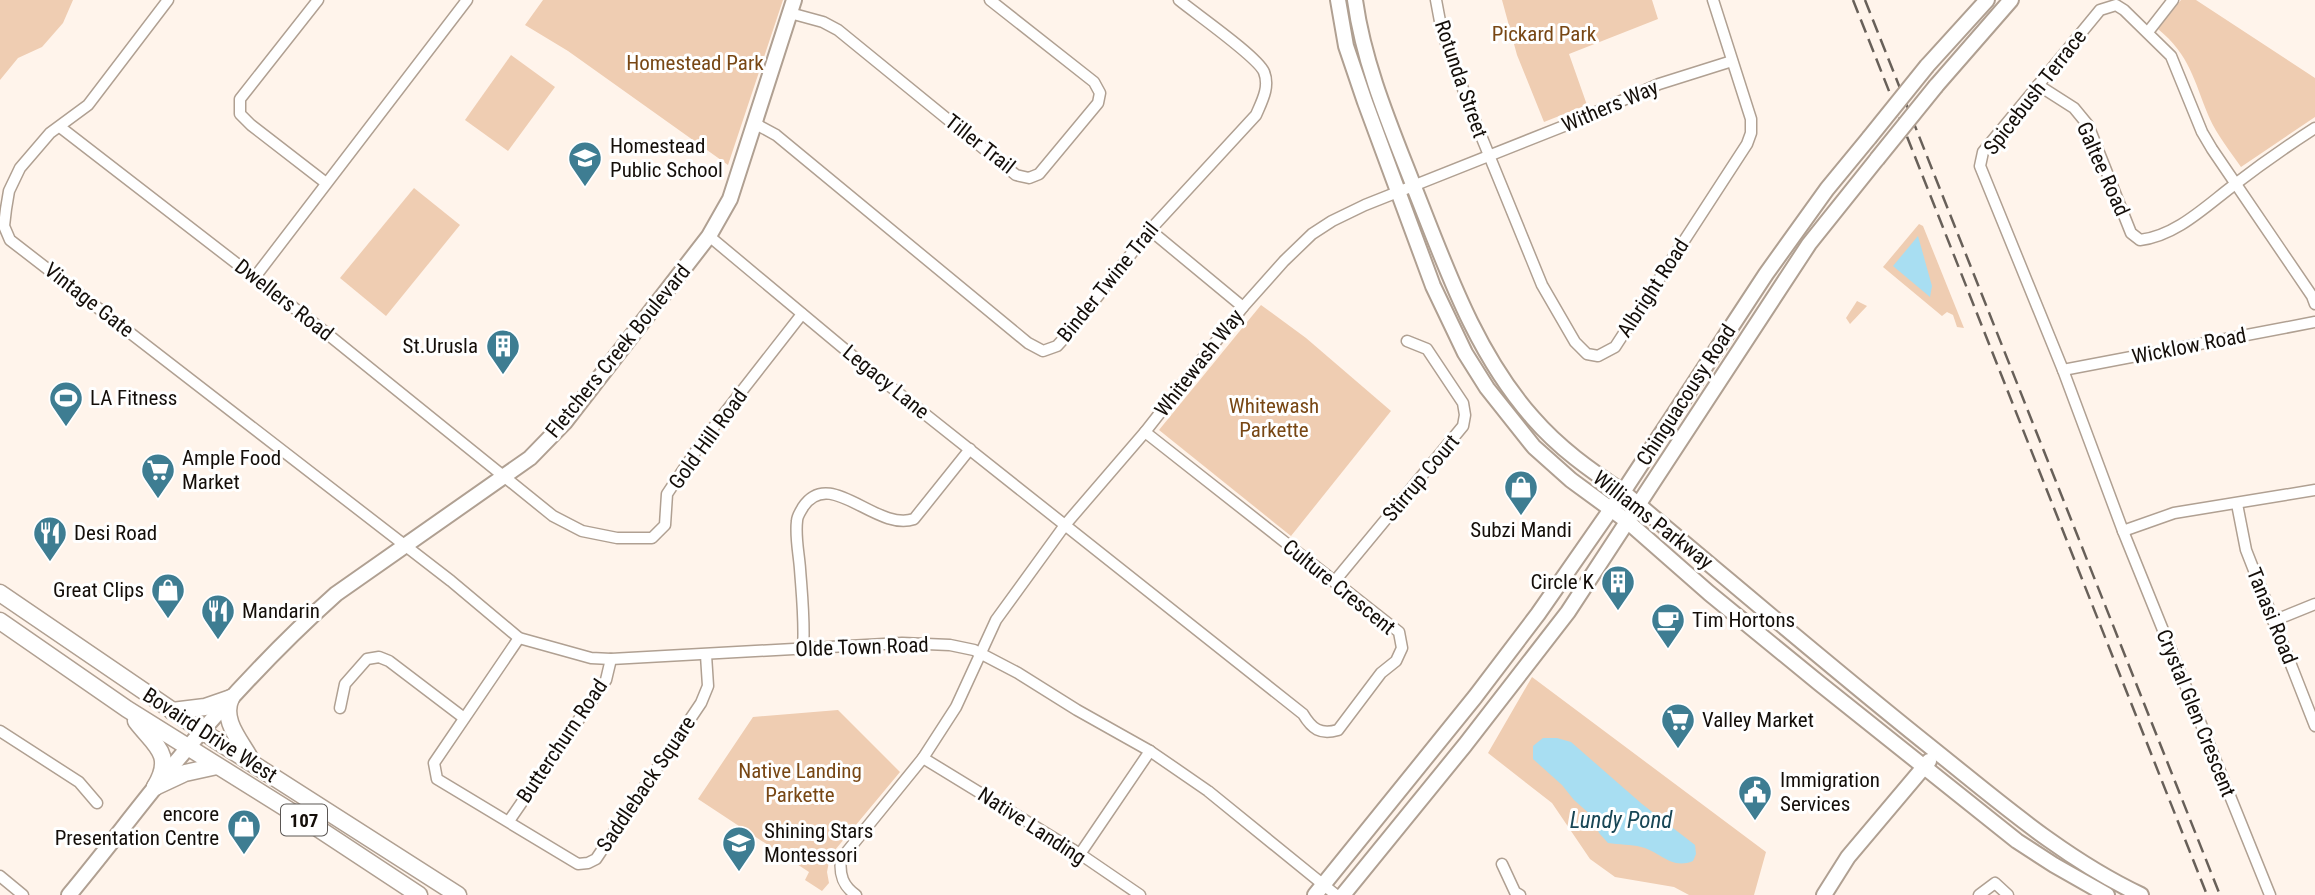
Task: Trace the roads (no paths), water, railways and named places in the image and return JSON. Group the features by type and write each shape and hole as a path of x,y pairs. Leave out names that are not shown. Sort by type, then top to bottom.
{"main road":[{"name":"Williams Parkway","path":"1338,0 1346,46 1433,286 1465,353 1487,388 1541,454 2017,841 2107,895"},
{"name":"Williams Parkway","path":"1355,0 1363,43 1374,80 1413,186 1464,308 1483,346 1531,416 1581,463 1623,492 1888,714 2056,846 2106,878 2141,895"},
{"name":"Chinguacousy Road","path":"1319,890 1530,625 1623,492 1766,274 1827,189 1927,66 1987,0"},
{"name":"Chinguacousy Road","path":"1343,895 1568,612 1809,244 1936,86 2011,0"},
{"name":"Fletchers Creek Boulevard","path":"69,895 155,787 232,698 336,594 530,458 565,422 709,236 730,199 792,6"},
{"name":"Bovaird Drive West","path":"0,593 253,765 458,895"},
{"name":"Bovaird Drive West","path":"0,621 127,709 419,895"},
{"path":"172,711 205,707 232,698"},
{"path":"232,698 228,710 230,720 236,737 253,765"},
{"path":"127,709 162,754 165,768 155,787"},
{"path":"1824,895 1848,858 1937,752"},
{"path":"155,787 185,773 217,766"}],"street":[{"name":"Vintage Gate","path":"168,0 88,105 50,133 20,168 9,191 4,226 10,240 404,546"},
{"path":"318,0 240,99 240,114 326,183"},
{"path":"255,277 467,0"},
{"name":"Tiller Trail","path":"792,6 838,30 1016,175 1029,178 1040,174 1098,103 1100,93 1094,82 990,0"},
{"name":"Binder Twine Trail","path":"754,123 776,135 1028,343 1043,351 1057,346 1068,334 1150,230 1256,115 1266,92 1264,72 1250,55 1179,0"},
{"name":"Rotunda Street","path":"1436,0 1442,32 1489,157"},
{"name":"Albright Road","path":"1489,157 1542,285 1558,315 1575,342 1587,354 1598,356 1607,353 1615,347 1740,156 1751,134 1751,118 1713,0"},
{"path":"2148,32 2173,0"},
{"name":"Spicebush Terrace","path":"2123,531 2063,370 1980,166 1983,152 2100,10 2116,5 2124,10 2171,56 2202,132 2315,304"},
{"name":"Withers Way","path":"1489,157 1659,84 1732,61"},
{"name":"Galtee Road","path":"2038,85 2074,108 2088,125 2131,233 2140,240 2155,239 2187,221 2235,185"},
{"name":"Dwellers Road","path":"61,127 505,476"},
{"path":"2235,185 2315,128"},
{"name":"Whitewash Way","path":"981,654 996,620 1065,525 1145,432 1243,307 1312,234 1343,216 1397,192 1489,157"},
{"path":"1150,230 1243,307"},
{"name":"Legacy Lane","path":"709,236 1065,525"},
{"name":"Gold Hill Road","path":"505,476 553,516 582,531 617,538 652,538 665,525 667,494 683,470 802,314"},
{"name":"Wicklow Road","path":"2063,370 2315,322"},
{"name":"Stirrup Court","path":"1334,582 1463,426 1463,403 1427,349 1406,341"},
{"name":"Culture Crescent","path":"1065,525 1303,714 1310,726 1318,732 1338,730 1381,673 1396,661 1402,648 1399,632 1145,432"},
{"path":"803,650 797,519 810,497 829,492 890,520 904,522 914,519 970,449"},
{"path":"2123,531 2174,513 2315,490"},
{"name":"Tanasi Road","path":"2237,504 2246,550 2315,726"},
{"name":"Crystal Glen Crescent","path":"2123,531 2270,895"},
{"name":"Olde Town Road","path":"404,546 519,638 591,658 803,650 902,643 950,645 974,650 1150,751 1208,791 1319,890 1336,895"},
{"path":"2273,621 2315,604"},
{"name":"Saddleback Square","path":"519,638 434,763 437,779 578,864 596,859 701,703 708,687 706,654"},
{"path":"856,895 844,885 841,859 923,758 956,707 981,654"},
{"path":"340,708 345,684 367,659 379,657 389,661 464,718"},
{"name":"Butterchurn Road","path":"509,821 606,680 611,659"},
{"path":"0,732 79,782 97,803"},
{"path":"1080,854 1150,751"},
{"name":"Native Landing","path":"923,758 1080,854 1140,895"},
{"path":"1502,864 1515,892 1520,895"},
{"path":"0,876 23,895"},
{"path":"1979,895 1995,883 2008,895"}],"water":[{"path":"1918,236 1932,286 1930,297 1893,266"},
{"name":"Lundy Pond","path":"1543,738 1571,742 1642,804 1695,845 1696,854 1693,861 1672,862 1648,849 1608,843 1599,833 1592,816 1533,759 1533,746"}],"railway":[{"path":"1853,0 2207,895"},
{"path":"1865,0 2220,895"}],"place":[{"name":"Homestead Public School","path":"585,188"},
{"name":"St.Urusla","path":"503,376"},
{"name":"LA Fitness","path":"66,428"},
{"name":"Ample Food Market","path":"158,500"},
{"name":"Subzi Mandi","path":"1521,517"},
{"name":"Desi Road","path":"50,563"},
{"name":"Circle K","path":"1618,612"},
{"name":"Great Clips","path":"168,620"},
{"name":"Mandarin","path":"218,641"},
{"name":"Tim Hortons","path":"1668,650"},
{"name":"Valley Market","path":"1678,750"},
{"name":"Immigration Services","path":"1755,822"},
{"name":"encore Presentation Centre","path":"244,856"},
{"name":"Shining Stars Montessori","path":"739,873"}],"park label":[{"name":"Pickard Park","path":"1544,34"},
{"name":"Homestead Park","path":"695,63"},
{"name":"Whitewash Parkette","path":"1274,418"},
{"name":"Native Landing Parkette","path":"800,783"}]}
